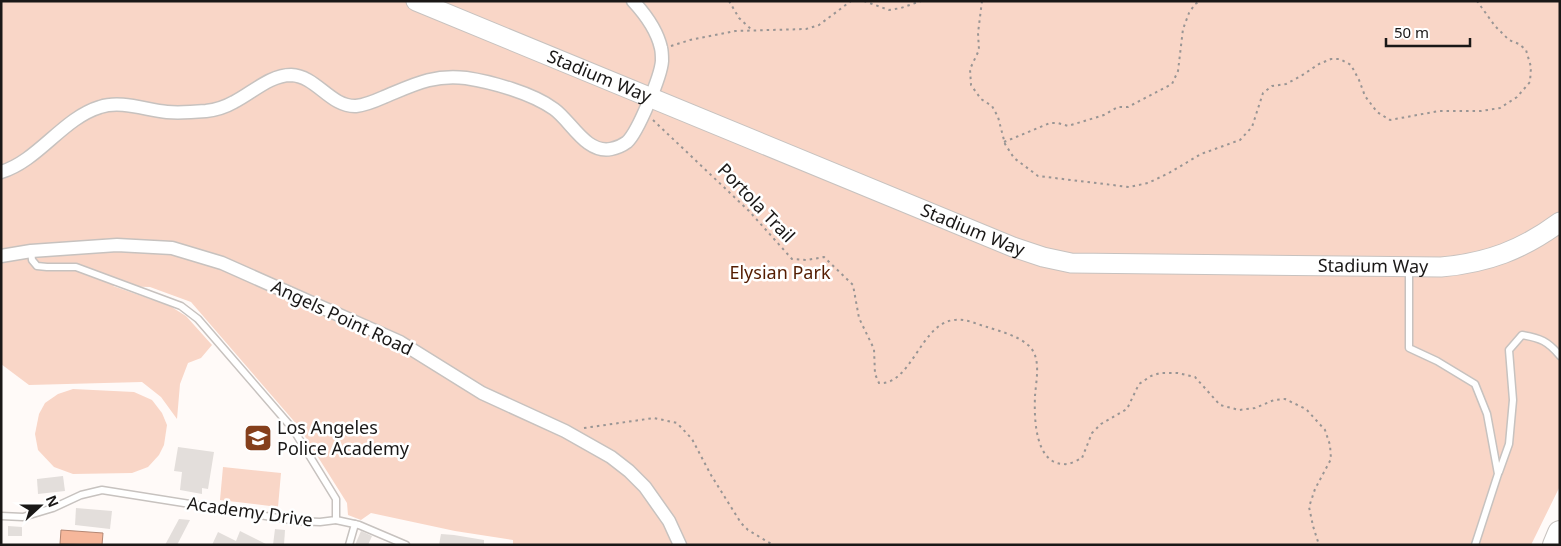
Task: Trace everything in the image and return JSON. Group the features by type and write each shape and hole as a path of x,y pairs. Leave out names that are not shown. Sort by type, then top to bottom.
{"highway":[{"path":"1555,545 1560,533"}],"main road":[{"name":"Stadium Way","path":"416,1 647,105 1013,247 1043,257 1072,263 1409,267 1467,265 1492,259 1516,249 1537,238 1560,222"}],"street":[{"path":"1,172 12,169 63,129 98,107 112,104 170,112 208,111 232,104 266,82 278,77 292,75 315,84 332,98 344,104 354,106 367,104 434,78 450,76 478,80 537,99 555,109 592,146 609,149 626,143 631,137 647,105 662,62 661,49 656,32 632,1"},
{"name":"Angels Point Road","path":"1,256 31,251 117,245 172,248 222,263 400,342 482,393 565,431 611,457 645,487 669,521 680,545"}],"lane":[{"name":"Academy Drive","path":"1,516 23,517 53,508 81,494 102,490 297,521 320,522 336,520 336,499 293,429 198,319 181,306 76,267 36,266 32,260 31,251"},
{"path":"1409,267 1409,348 1437,361 1475,384 1487,414 1498,474"},
{"path":"1475,545 1498,474 1510,444 1513,400 1509,350 1522,335 1541,338 1554,348 1560,356"},
{"path":"336,520 355,524 406,545"},
{"path":"349,545 355,524"}],"path":[{"path":"729,1 740,18 752,30"},
{"path":"661,49 717,34 752,30 806,29 819,25 851,1"},
{"path":"864,1 889,10 922,1"},
{"path":"982,1 978,33 979,50 970,69 970,84 980,99 992,106 998,117 1004,142 1014,158 1038,176 1129,187 1148,183 1201,154 1240,140 1252,127 1263,93 1272,86 1286,84 1331,59 1340,59 1351,65 1366,96 1377,112 1390,120 1440,111 1500,108 1517,97 1530,82 1531,67 1526,50 1519,44 1509,40 1477,1"},
{"path":"1004,142 1050,123 1068,126 1104,115 1118,106 1128,107 1172,84 1178,71 1184,29 1189,13 1195,4 1200,1"},
{"name":"Portola Trail","path":"647,105 749,211 792,259 807,260 824,257 853,285 859,318 874,349 876,374 880,383 886,384 893,381 915,358 929,335 940,325 952,320 961,320 1002,332 1028,344 1034,352 1037,371 1036,424 1042,451 1051,461 1066,465 1082,458 1092,433 1101,424 1127,409 1139,384 1151,376 1160,373 1178,373 1195,377 1220,405 1239,410 1255,408 1274,400 1285,399 1306,409 1325,430 1330,445 1331,459 1314,489 1309,507 1320,545"},
{"path":"565,431 654,418 677,423 692,439 711,475 741,523 748,530 773,545"}],"green space":[{"name":"Elysian Park","path":"1,1 1560,1 1560,486 1531,545 513,545 513,540 455,531 371,513 361,520 348,515 347,503 299,427 191,302 150,287 113,286 170,306 186,316 212,345 201,358 188,363 180,384 177,419 161,397 142,382 29,385 1,364"},
{"path":"73,389 134,392 152,400 162,413 167,425 164,445 159,455 148,467 132,473 73,474 54,467 38,450 35,434 39,414 45,403 58,394"},
{"path":"223,467 281,473 278,507 220,500"}],"shaded area":[{"path":"61,530 103,533 102,545 60,544"}],"building":[{"path":"178,447 214,452 208,489 202,488 202,494 180,490 182,472 174,471"},
{"path":"63,476 65,491 38,494 37,479"},
{"path":"76,508 112,511 110,529 75,525"},
{"path":"179,519 190,520 177,545 165,545"},
{"path":"8,526 22,527 22,536 8,536"},
{"path":"275,529 285,530 284,545 273,545"},
{"path":"240,531 268,545 212,545 218,532 236,541"},
{"path":"361,531 372,536 368,545 355,545"},
{"path":"441,534 484,540 484,545 439,545"}],"place":[{"name":"Los Angeles Police Academy","path":"258,438"}]}
